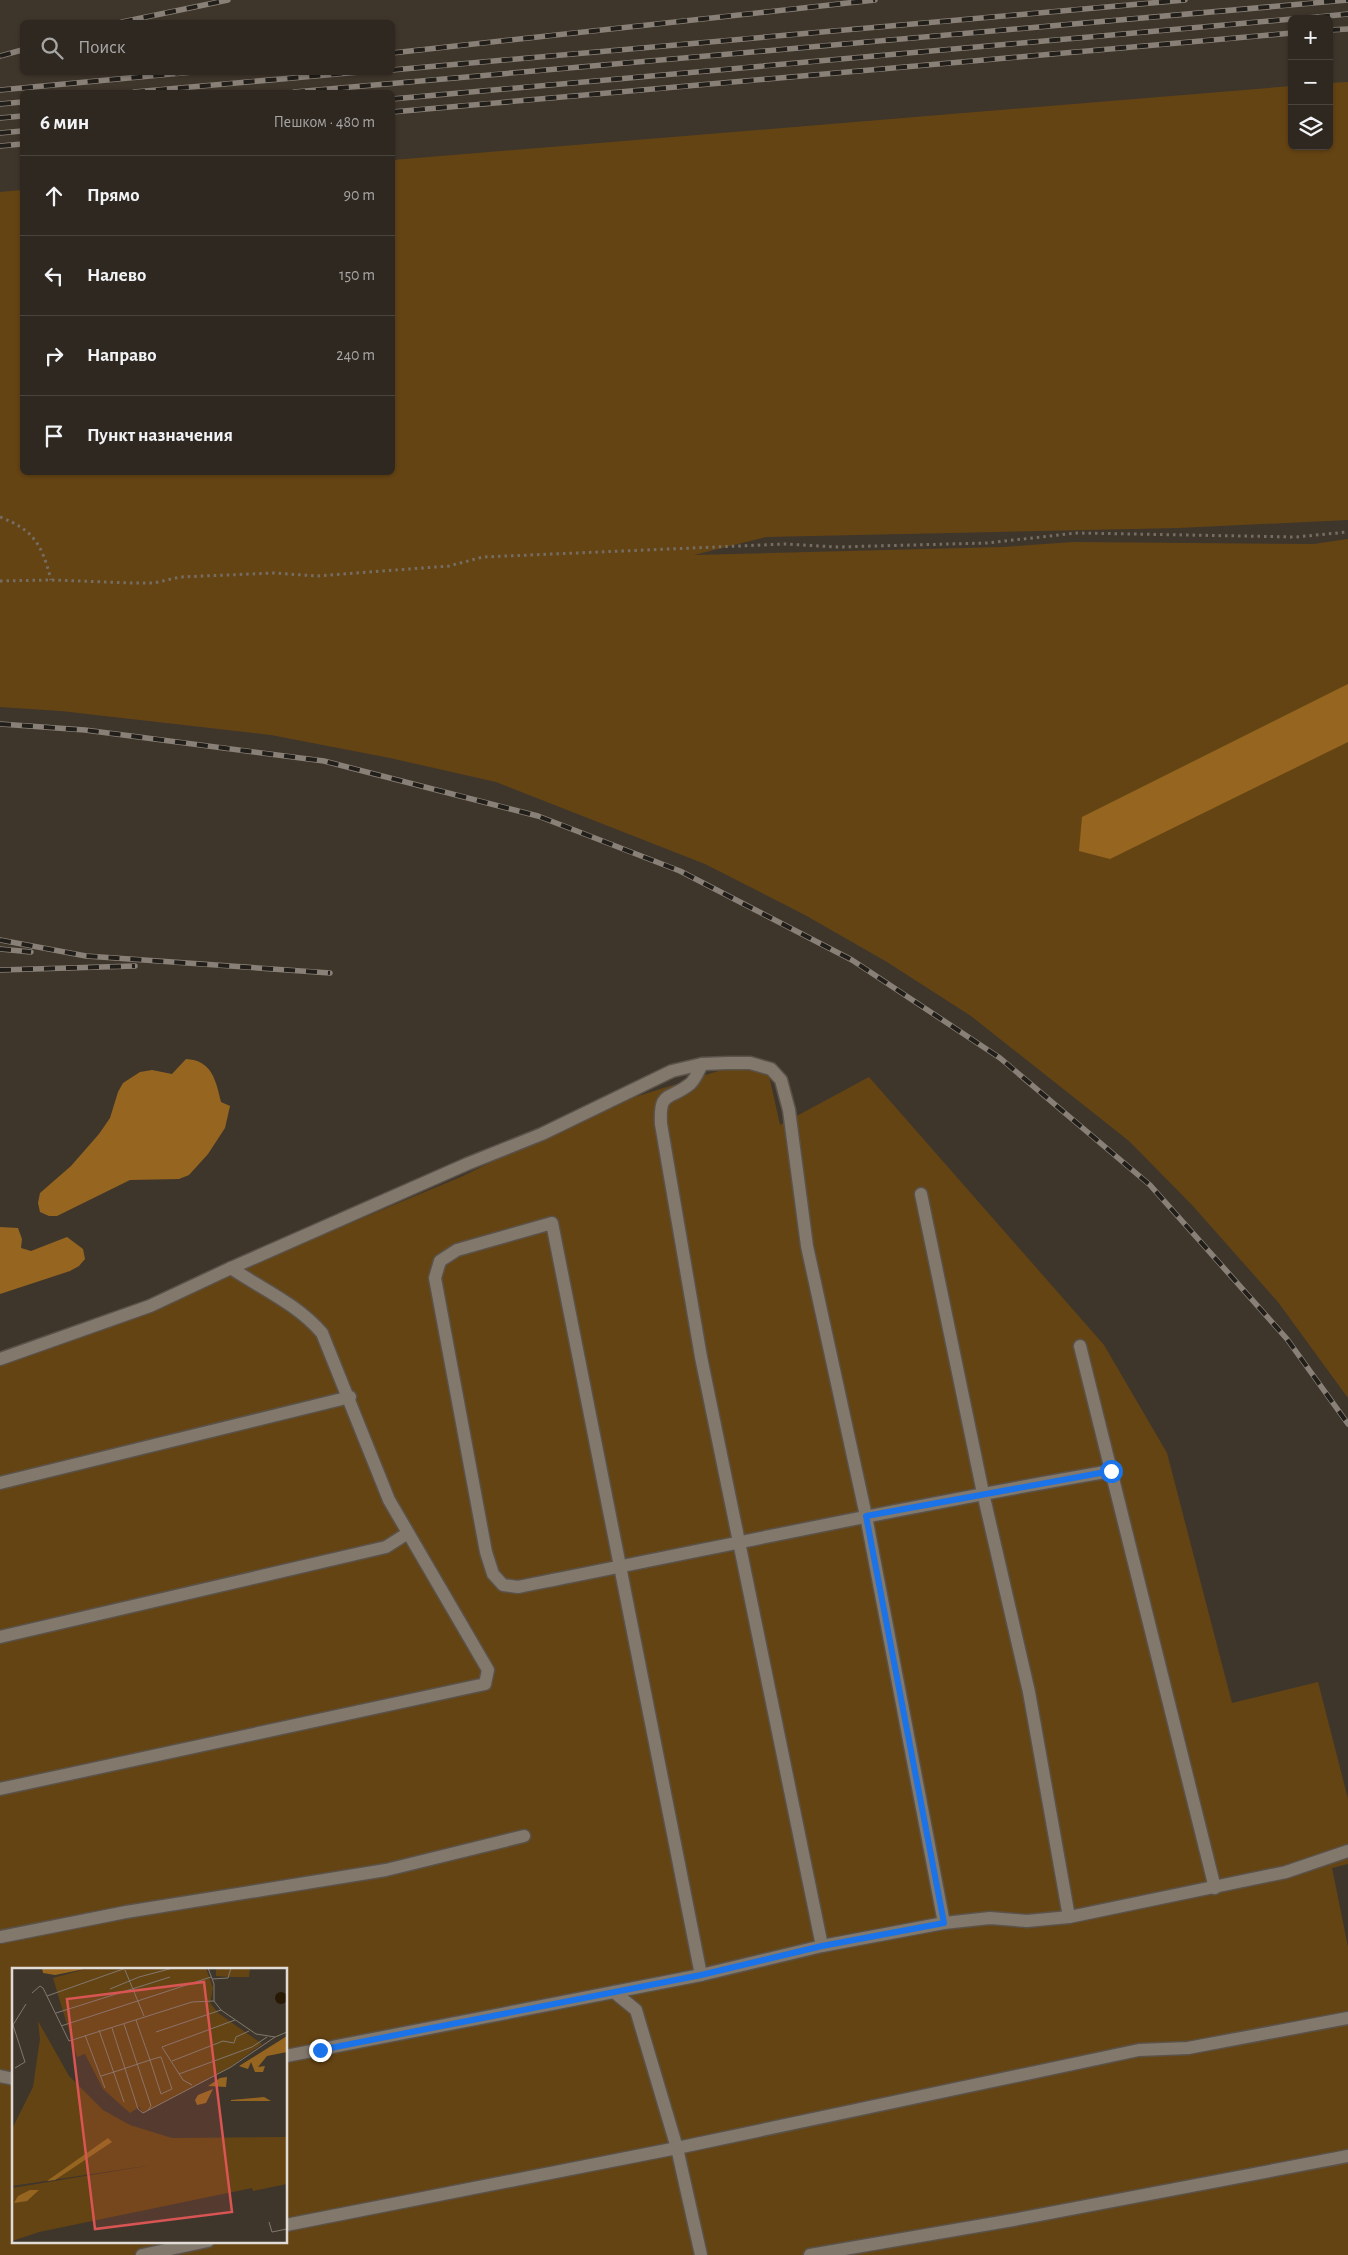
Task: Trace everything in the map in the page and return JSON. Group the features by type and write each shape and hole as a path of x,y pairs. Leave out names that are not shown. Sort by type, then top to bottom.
{"lane":[{"path":"0,1359 150,1306 231,1268 467,1164 542,1134 672,1071 702,1064 750,1063 771,1069 781,1080 789,1110 807,1246 866,1516 944,1923"},
{"path":"702,1064 691,1084 666,1096 660,1110 661,1124 701,1357 822,1946"},
{"path":"921,1194 982,1493 1029,1692 1068,1917"},
{"path":"701,1975 619,1567 552,1223 456,1250 440,1261 435,1278 486,1552 493,1574 503,1585 518,1587 619,1567 866,1516 982,1493 1111,1471"},
{"path":"0,1789 486,1684 488,1670 389,1500 350,1398 322,1333 311,1321 279,1297 231,1268"},
{"path":"1080,1346 1215,1888"},
{"path":"0,1483 350,1398"},
{"path":"0,1637 386,1547 408,1533"},
{"path":"0,1936 126,1912 386,1870 524,1836"},
{"path":"288,2056 701,1975 822,1946 944,1923 990,1918 1027,1921 1068,1917 1286,1872 1348,1851"},
{"path":"614,1992 636,2010 677,2148 701,2255"},
{"path":"288,2225 677,2148 1139,2050 1188,2048 1348,2018"},
{"path":"810,2255 1022,2218 1348,2156"},
{"path":"142,2255 203,2242"}],"path":[{"path":"0,516 23,526 37,540 46,560 51,580"},
{"path":"0,581 51,580 154,583 180,577 274,573 317,576 449,566 483,557 785,544 838,547 987,543 1077,533 1296,537 1348,532"}],"shaded area":[{"path":"1348,82 1348,520 1178,528 766,537 694,555 1003,547 1073,542 1314,544 1348,539 1348,1398 1278,1302 1192,1205 1129,1141 971,1016 887,962 805,915 705,864 496,782 390,758 271,735 61,711 0,707 0,192 20,190 20,475 395,475 395,160 1288,86 1288,150 1333,150 1333,83"},
{"path":"1348,684 1348,742 1110,859 1079,851 1082,817"},
{"path":"186,1059 202,1063 207,1068 215,1079 221,1102 230,1106 225,1128 208,1154 189,1175 179,1179 130,1180 57,1216 49,1216 40,1212 38,1203 40,1193 71,1166 99,1134 110,1118 118,1092 123,1083 140,1072 152,1070 172,1074"},
{"path":"744,1063 768,1071 780,1125 869,1077 1104,1345 1167,1453 1232,1703 1318,1682 1348,1799 1348,1864 1332,1868 1348,1947 1348,2255 0,2255 0,1361 231,1273 463,1176 603,1107"},
{"path":"0,1227 18,1228 22,1239 21,1248 31,1251 67,1237 83,1249 85,1259 79,1266 70,1271 0,1294"}],"railway":[{"path":"132,20 228,0"},
{"path":"395,53 875,0"},
{"path":"395,70 1185,0"},
{"path":"317,90 1348,0"},
{"path":"1333,15 1348,14"},
{"path":"395,99 1288,19"},
{"path":"1333,30 1348,29"},
{"path":"395,112 1288,33"},
{"path":"0,56 20,51"},
{"path":"0,90 161,75"},
{"path":"157,90 326,75"},
{"path":"0,104 20,102"},
{"path":"0,118 20,116"},
{"path":"0,133 20,131"},
{"path":"0,146 20,144"},
{"path":"0,724 85,730 324,761 538,816 680,871 852,960 1000,1058 1150,1185 1287,1339 1348,1424"},
{"path":"0,940 86,956 330,973"},
{"path":"0,949 31,952"},
{"path":"0,970 135,966"}],"route":[{"path":"320,2050 701,1975 822,1946 944,1923 866,1516 982,1493 1111,1471"}]}
